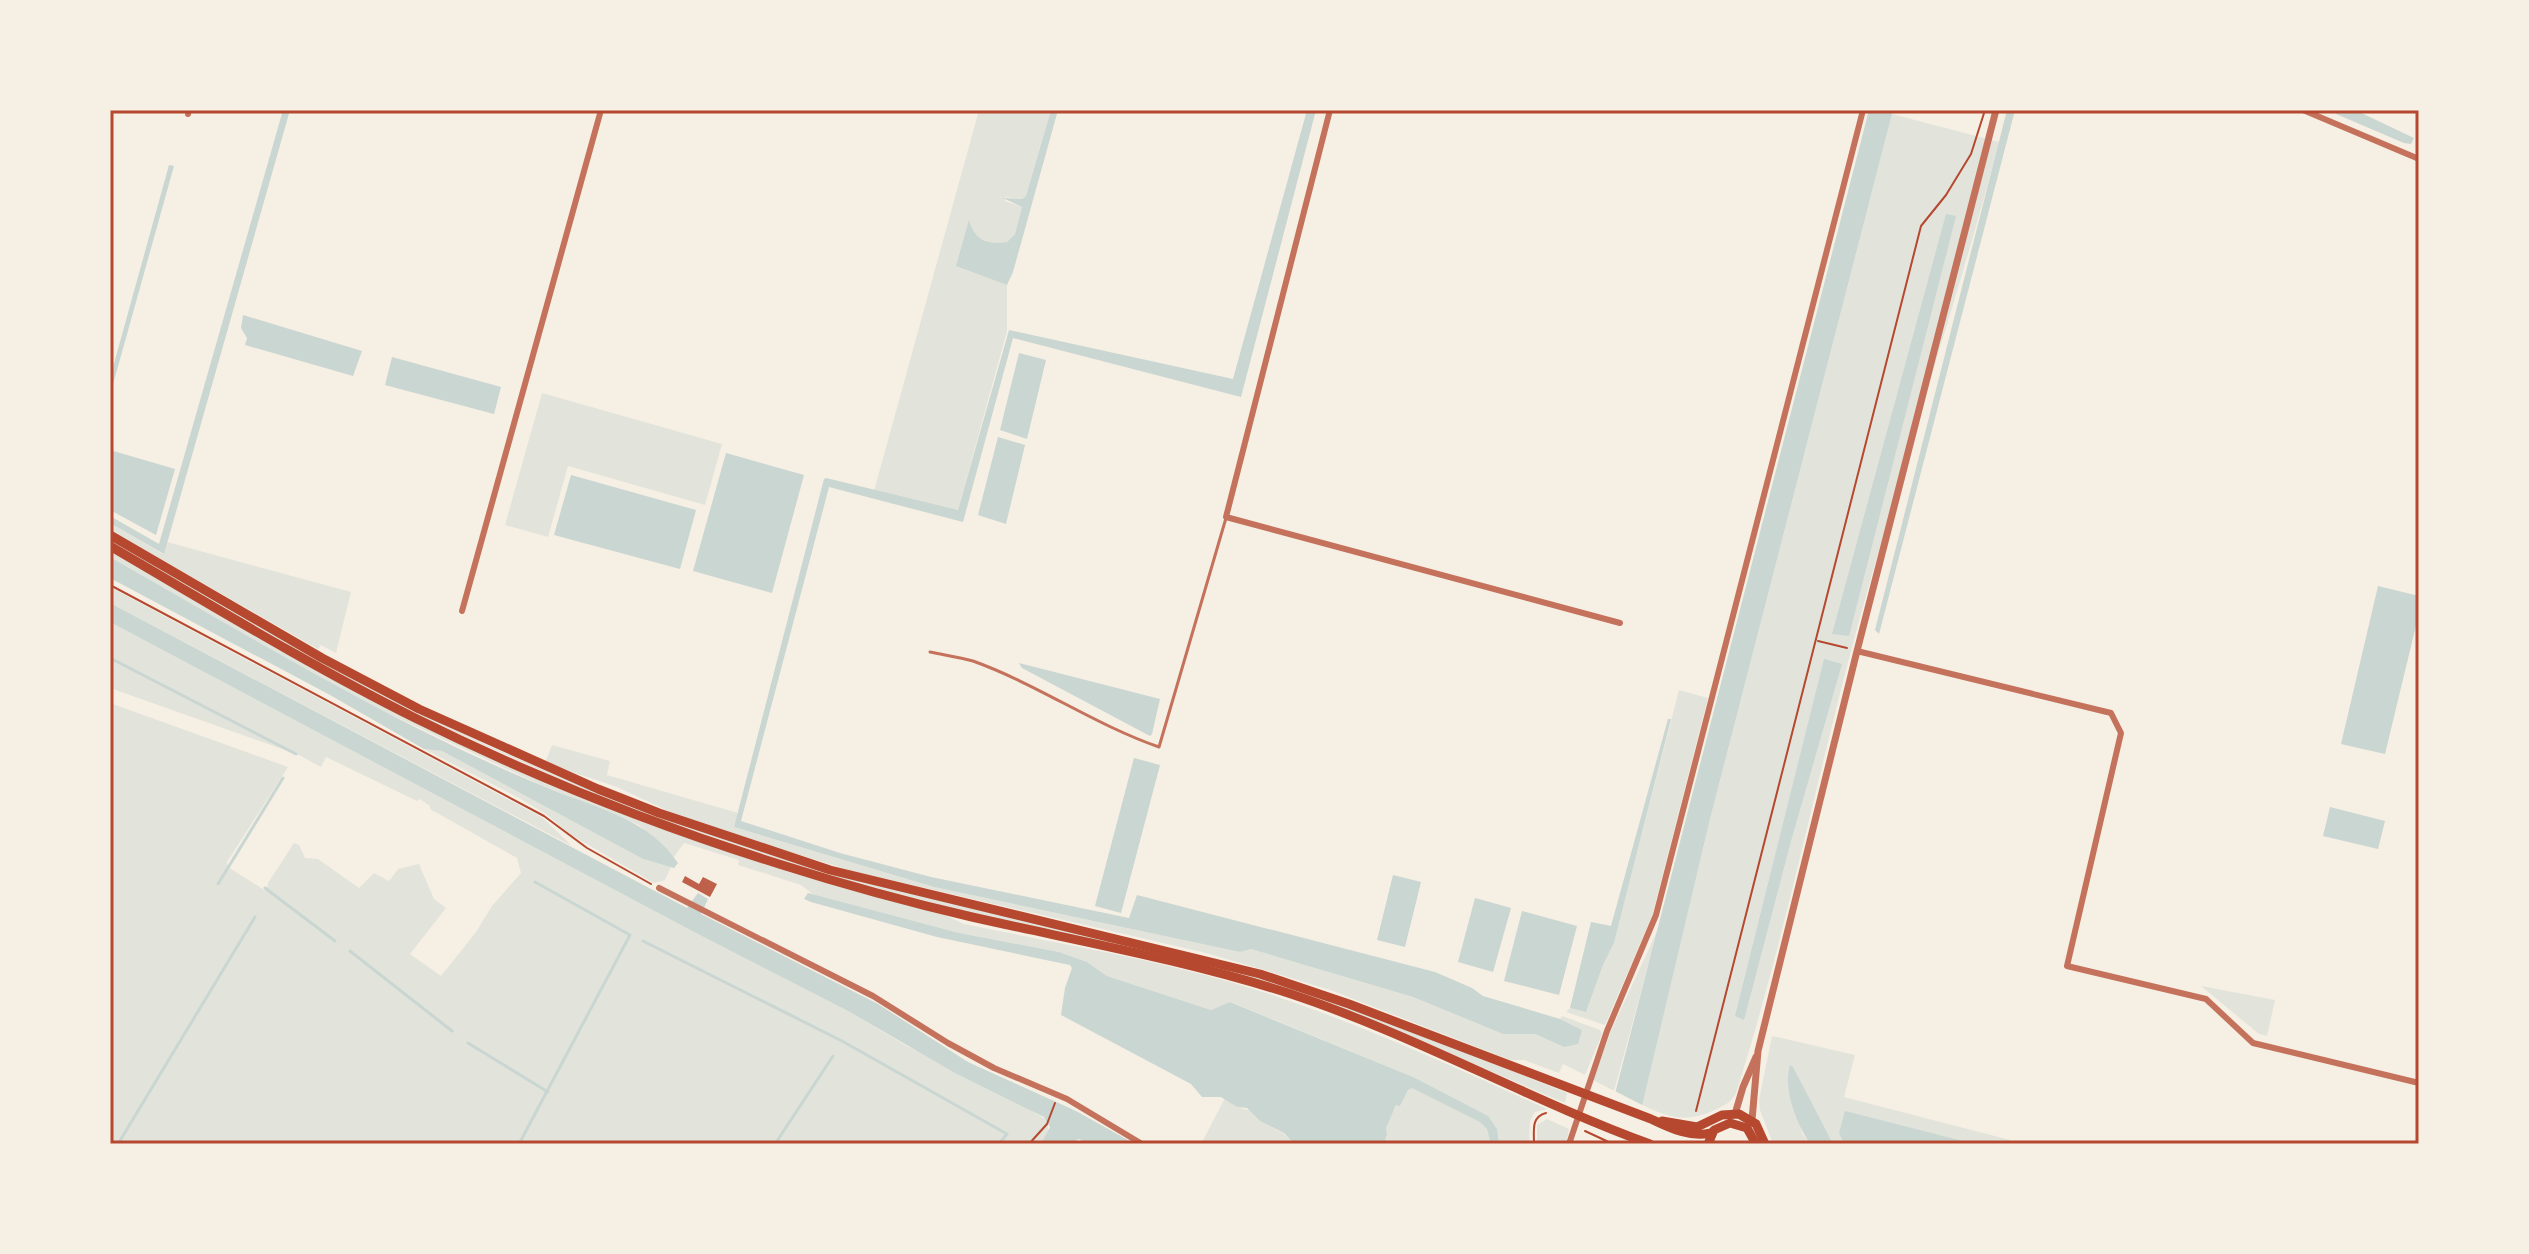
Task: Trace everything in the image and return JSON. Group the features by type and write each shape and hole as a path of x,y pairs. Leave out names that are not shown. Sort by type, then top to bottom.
{"main road":[{"path":"110,535 322,658 419,709 542,765 659,813 853,876 1260,974 1349,1004 1651,1119 1709,1129"},
{"path":"110,546 318,667 414,718 619,808 726,847 853,886 970,917 1166,960 1289,994 1426,1046 1560,1107 1657,1144"},
{"path":"1708,1144 1709,1129 1722,1115 1752,1120 1760,1129 1765,1144"},
{"path":"1733,1118 1747,1128 1756,1144"}],"street":[{"path":"462,611 601,110"},
{"path":"1330,110 1226,517 1620,623"},
{"path":"1569,1144 1607,1031 1656,915 1863,110"},
{"path":"1733,1118 1758,1051 1996,110"},
{"path":"2303,110 2419,159"},
{"path":"1857,651 2111,713 2121,733 2067,966 2206,999 2253,1043 2419,1083"},
{"path":"659,888 873,996 948,1043 994,1068 1067,1099 1142,1144"},
{"path":"1752,1120 1758,1051"}],"lane":[{"path":"930,652 972,661 1078,709 1128,736 1159,747 1226,517"}],"path":[{"path":"1696,1111 1921,226 1946,195 1971,154 1985,110"},
{"path":"110,585 544,816 587,848 659,888"},
{"path":"1817,641 1857,651"},
{"path":"1029,1144 1047,1124 1056,1103"},
{"path":"1534,1144 1534,1122 1543,1113 1550,1113"},
{"path":"1584,1130 1613,1144"}],"shaded area":[{"path":"283,110 290,110 164,554 110,523 110,516 159,544"},
{"path":"979,110 1051,110 1026,196 1022,199 1005,197 1005,201 1022,207 1015,234 1007,242 988,242 975,234 969,222 957,266 1007,285 1007,331 958,510 874,491"},
{"path":"1051,110 1058,110 1007,285 956,266 969,220 978,237 987,242 1007,242 1015,234 1022,207 1003,198 1022,199 1026,196"},
{"path":"1307,110 1316,110 1241,397 1013,338 963,522 829,487 741,821 840,853 931,877 1129,918 1137,895 1435,972 1483,996 1560,1019 1582,1030 1578,1044 1564,1047 1535,1034 1503,1034 1413,997 1251,949 1240,952 934,887 734,827 824,479 958,510 1009,330 1233,379"},
{"path":"1869,110 1893,110 1710,819 1633,1144 1602,1144"},
{"path":"2007,110 2015,110 1879,634 1875,630"},
{"path":"2338,110 2355,110 2414,138 2411,144 2404,143 2336,114"},
{"path":"1892,114 1999,142 1872,574 1784,923 1736,1093 1728,1103 1717,1109 1679,1118 1642,1105 1710,819"},
{"path":"169,165 174,166 110,395 110,378"},
{"path":"1946,214 1956,216 1849,636 1832,634"},
{"path":"243,315 362,351 353,376 245,345 247,338 241,328"},
{"path":"1019,353 1046,360 1027,439 1000,430"},
{"path":"392,357 501,387 494,414 385,385"},
{"path":"542,393 722,444 705,505 568,466 548,537 505,525"},
{"path":"998,437 1025,445 1006,524 978,515"},
{"path":"110,450 175,469 156,535 110,510"},
{"path":"726,453 804,475 772,593 693,571"},
{"path":"571,475 696,510 680,569 554,535"},
{"path":"110,523 163,554 167,542 351,592 336,653 321,645 318,649 110,530"},
{"path":"110,539 419,712 531,765 608,796 790,861 923,896 1124,942 1297,989 1567,1093 1565,1103 1347,1010 877,889 728,844 595,795 417,715 320,664 110,543"},
{"path":"110,551 318,671 640,821 789,872 940,913 964,924 1154,963 1266,993 1373,1033 1547,1109 1535,1112 1530,1121 1529,1144 1384,1144 1385,1128 1397,1104 1400,1106 1413,1077 1231,1002 1211,1010 1107,976 1087,962 1059,952 959,933 814,895 801,885 738,865 739,860 684,843 674,857 639,825 541,785 377,708 305,670 110,557"},
{"path":"110,557 274,651 440,740 639,826 667,849 678,863 674,868 643,859 442,751 424,749 330,695 110,578"},
{"path":"2378,586 2419,596 2419,613 2385,754 2341,744"},
{"path":"110,587 543,818 572,846 110,603"},
{"path":"110,603 687,908 698,893 708,899 701,914 878,1004 968,1062 1076,1111 1135,1144 1089,1144 1079,1139 1069,1144 1041,1144 1050,1127 1044,1117 955,1073 848,1011 110,622"},
{"path":"110,622 1021,1104 1048,1121 1048,1132 1041,1144 1032,1144 1030,1140 1025,1144 110,1144 110,703 288,767 227,862 228,867 266,891 294,843 299,845 305,858 318,859 359,888 374,873 389,881 398,869 419,864 434,899 446,908 410,954 441,976 492,906 521,873 517,858 430,809 420,799 417,801 326,757 321,767 299,755 110,688"},
{"path":"1824,659 1842,664 1744,1020 1735,1016"},
{"path":"1019,663 1160,699 1152,734 1150,736 1022,668"},
{"path":"1679,690 1708,698 1652,916 1605,1025 1566,1012 1570,1008 1586,1012 1614,943"},
{"path":"1668,719 1671,719 1614,943 1586,1012 1570,1008 1591,922 1611,926"},
{"path":"552,745 610,761 607,775 738,813 734,827 934,887 1240,952 1251,949 1413,997 1503,1034 1535,1034 1564,1047 1582,1030 1560,1019 1562,1016 1600,1030 1602,1034 1585,1075 1563,1064 1559,1073 1524,1060 1510,1060 1333,991 1265,970 1202,952 856,872 718,830 681,817 617,787 545,763"},
{"path":"424,749 442,751 643,859 671,867 665,880 654,883 571,835 546,814 519,798"},
{"path":"1134,758 1160,765 1121,913 1095,906"},
{"path":"2330,807 2385,821 2378,849 2323,836"},
{"path":"1393,875 1421,882 1405,947 1377,940"},
{"path":"808,893 959,933 1059,952 1087,962 1107,976 1211,1010 1230,1002 1413,1077 1488,1116 1497,1129 1499,1144 1491,1144 1487,1129 1480,1122 1412,1088 1400,1106 1396,1105 1386,1128 1384,1144 1294,1144 1284,1133 1260,1121 1247,1108 1237,1107 1221,1097 1202,1097 1191,1084 1061,1015 1072,968 1070,965 937,937 811,902 804,899"},
{"path":"1475,898 1511,908 1493,972 1458,962"},
{"path":"1522,911 1577,926 1559,995 1504,981"},
{"path":"1658,929 1614,1091 1593,1080 1611,1031"},
{"path":"2201,986 2275,1000 2267,1036 2259,1034"},
{"path":"1772,1036 1855,1055 1844,1097 2010,1140 2010,1144 1975,1144 1846,1112 1839,1133 1844,1144 1833,1144 1790,1065 1802,1133 1810,1144 1773,1144 1759,1100"},
{"path":"1790,1065 1833,1144 1810,1144 1805,1135 1790,1095"},
{"path":"1225,1098 1237,1107 1251,1111 1260,1121 1283,1133 1294,1144 1201,1144"},
{"path":"1845,1111 1975,1144 1844,1144 1839,1133"},
{"path":"1547,1119 1569,1129 1566,1144 1537,1144 1537,1125"}],"pier":[{"path":"1611,1089 1646,1107 1637,1144 1598,1142"}],"building":[{"path":"685,876 699,884 703,877 717,884 710,897 682,882"}],"waterway":[{"path":"110,658 296,754"},
{"path":"218,884 283,778"},
{"path":"519,1144 630,935 535,882"},
{"path":"265,888 335,941"},
{"path":"118,1144 255,917"},
{"path":"643,941 842,1041 1007,1134 999,1144"},
{"path":"350,951 452,1031"},
{"path":"468,1043 548,1092"},
{"path":"775,1144 833,1056"}]}
